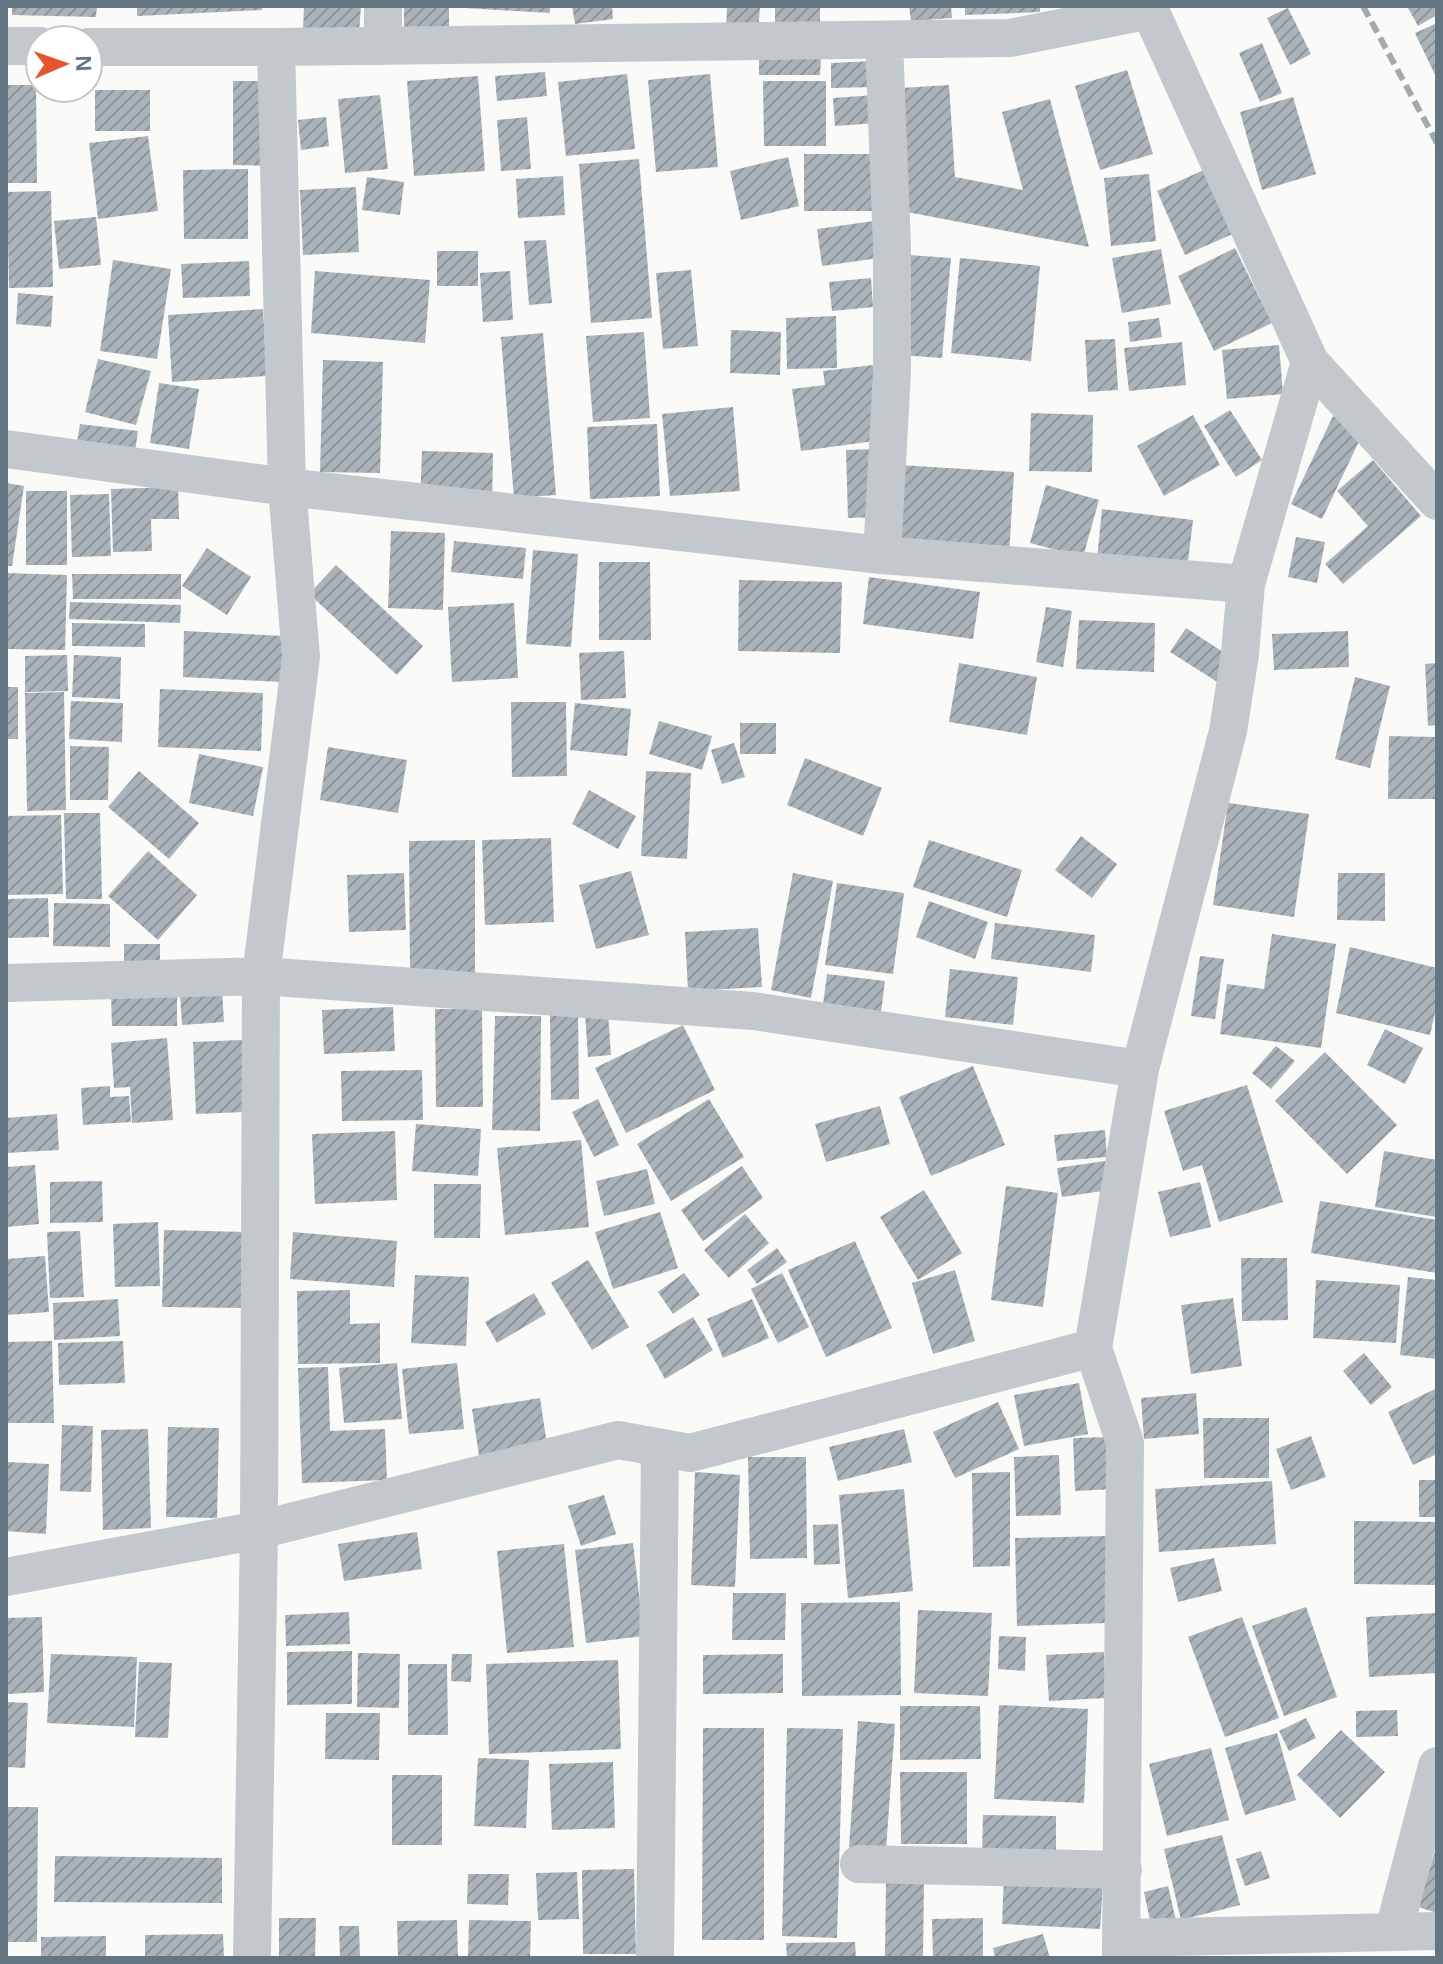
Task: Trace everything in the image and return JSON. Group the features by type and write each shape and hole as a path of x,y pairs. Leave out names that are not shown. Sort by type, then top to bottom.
{"street":[{"path":"383,6 383,46"},
{"path":"104,47 1010,38 1149,8 1310,362 1437,501"},
{"path":"882,555 892,372 884,41"},
{"path":"252,1958 259,1530 261,976 301,657 287,487 276,47"},
{"path":"1310,362 1246,584 1240,654 1228,731 1140,1069 1093,1348 1125,1443 1122,1948 1394,1930 1437,1931"},
{"path":"6,449 287,487 882,555 1246,584"},
{"path":"6,983 261,976 753,1011 1140,1069"},
{"path":"6,1577 259,1530 618,1440 690,1453 1093,1348"},
{"path":"655,1958 660,1448"},
{"path":"1394,1930 1437,1766"},
{"path":"859,1864 1123,1870"}],"building":[{"path":"12,6 97,6 96,17 12,15"},
{"path":"137,6 262,6 262,10 137,16"},
{"path":"304,6 361,6 359,33 303,30"},
{"path":"404,6 449,6 449,28 404,28"},
{"path":"550,6 550,13 465,8"},
{"path":"572,6 612,6 613,19 575,24"},
{"path":"727,6 760,6 758,35 726,33"},
{"path":"775,6 820,6 820,30 775,29"},
{"path":"909,6 951,6 952,18 911,21"},
{"path":"965,6 1040,6 1040,12 965,15"},
{"path":"1407,6 1437,6 1437,15 1418,26"},
{"path":"1288,8 1311,54 1290,65 1267,18"},
{"path":"1437,23 1437,79 1415,33"},
{"path":"1262,43 1282,93 1260,102 1239,53"},
{"path":"759,57 821,58 820,75 759,75"},
{"path":"875,61 875,87 831,88 831,63"},
{"path":"1127,70 1153,154 1100,170 1075,86"},
{"path":"545,72 547,96 497,101 495,76"},
{"path":"627,74 635,149 566,156 558,82"},
{"path":"710,74 718,167 656,172 648,80"},
{"path":"478,76 485,171 414,176 407,81"},
{"path":"233,81 274,81 273,166 233,165"},
{"path":"763,81 826,81 826,146 764,146"},
{"path":"6,85 24,85 24,104 36,104 37,183 6,183"},
{"path":"949,85 955,177 1023,190 1002,112 1050,99 1089,247 907,212 900,88"},
{"path":"104,90 150,90 150,131 95,131 95,104 104,104"},
{"path":"380,95 388,169 345,173 338,99"},
{"path":"875,95 877,123 835,126 833,98"},
{"path":"1293,97 1316,174 1262,190 1240,112"},
{"path":"326,117 329,146 301,150 298,120"},
{"path":"527,117 531,169 501,171 497,120"},
{"path":"148,136 158,211 98,219 89,143"},
{"path":"804,154 875,154 874,211 804,211"},
{"path":"788,157 799,206 741,220 730,171"},
{"path":"639,159 652,318 591,323 579,164"},
{"path":"248,169 248,239 184,239 183,170"},
{"path":"1206,169 1235,233 1185,255 1157,191"},
{"path":"1149,174 1156,241 1111,246 1104,178"},
{"path":"563,176 565,215 518,218 516,179"},
{"path":"367,177 404,182 400,215 362,210"},
{"path":"356,187 359,252 303,255 300,190"},
{"path":"51,191 53,287 9,288 7,192"},
{"path":"96,217 101,265 59,269 54,221"},
{"path":"874,221 879,258 822,266 817,229"},
{"path":"546,240 552,303 529,305 524,241"},
{"path":"1235,248 1272,323 1214,351 1178,276"},
{"path":"1161,249 1171,304 1122,313 1112,258"},
{"path":"437,251 478,251 478,286 437,286"},
{"path":"909,255 951,258 942,358 900,355"},
{"path":"960,258 1040,266 1031,361 951,353"},
{"path":"113,260 171,269 157,359 100,351"},
{"path":"249,261 250,296 183,298 181,264"},
{"path":"691,270 698,346 663,349 656,273"},
{"path":"315,271 430,280 425,343 311,333"},
{"path":"510,271 513,320 483,322 480,273"},
{"path":"871,278 873,307 832,311 829,282"},
{"path":"18,293 53,296 51,327 16,324"},
{"path":"263,309 267,376 172,382 168,315"},
{"path":"836,316 837,368 787,369 786,318"},
{"path":"1159,318 1162,337 1130,342 1128,322"},
{"path":"731,330 781,332 780,375 730,373"},
{"path":"644,332 650,418 593,422 586,336"},
{"path":"543,333 556,495 514,498 501,337"},
{"path":"1115,339 1118,390 1088,392 1085,340"},
{"path":"1182,342 1186,385 1129,391 1124,348"},
{"path":"1279,345 1283,394 1227,399 1222,350"},
{"path":"98,359 151,371 136,425 85,412"},
{"path":"323,360 383,362 380,473 320,472"},
{"path":"873,365 882,440 801,451 792,389 825,385 823,371"},
{"path":"159,383 199,389 189,449 150,443"},
{"path":"733,407 740,491 670,496 662,414"},
{"path":"1230,410 1262,460 1236,477 1204,426"},
{"path":"1031,413 1093,415 1092,472 1029,471"},
{"path":"1193,415 1220,465 1164,496 1137,446"},
{"path":"1333,416 1364,431 1322,519 1291,504"},
{"path":"80,424 138,431 135,451 77,443"},
{"path":"657,424 660,496 590,499 587,427"},
{"path":"876,449 877,517 848,518 846,450"},
{"path":"422,451 493,453 492,504 420,502"},
{"path":"1373,460 1421,516 1343,584 1325,564 1368,526 1337,491"},
{"path":"899,465 1014,472 1009,556 894,549"},
{"path":"6,483 24,486 12,566 6,566"},
{"path":"1046,485 1099,500 1083,557 1030,543"},
{"path":"178,487 179,519 151,519 152,551 113,552 111,489"},
{"path":"26,491 67,491 67,565 26,565"},
{"path":"109,494 111,556 72,557 70,495"},
{"path":"1102,509 1193,520 1187,570 1097,559"},
{"path":"391,531 445,533 443,610 388,608"},
{"path":"1296,537 1325,542 1317,583 1288,577"},
{"path":"454,541 526,548 523,579 451,572"},
{"path":"207,548 251,577 227,615 182,586"},
{"path":"533,550 578,554 571,647 526,644"},
{"path":"599,562 650,562 651,640 599,640"},
{"path":"336,565 423,646 397,675 309,594"},
{"path":"6,573 67,575 65,650 6,649"},
{"path":"72,574 181,574 181,599 73,599"},
{"path":"869,577 980,592 973,639 863,624"},
{"path":"739,580 842,582 840,653 738,651"},
{"path":"70,602 181,605 180,623 69,619"},
{"path":"514,603 518,678 452,682 448,607"},
{"path":"1046,607 1072,611 1063,667 1036,662"},
{"path":"1079,620 1155,623 1154,672 1076,669"},
{"path":"72,623 145,624 145,647 72,646"},
{"path":"1186,628 1237,661 1222,685 1170,652"},
{"path":"184,631 284,636 282,682 183,677"},
{"path":"1348,631 1349,667 1274,670 1272,634"},
{"path":"624,651 626,698 581,700 579,653"},
{"path":"67,655 68,691 25,692 25,656"},
{"path":"74,655 121,657 120,699 72,697"},
{"path":"959,663 1037,677 1027,735 949,722"},
{"path":"1437,663 1437,725 1428,726 1425,664"},
{"path":"1355,677 1390,686 1370,768 1335,759"},
{"path":"6,687 18,687 18,739 6,739"},
{"path":"160,689 263,693 261,751 158,747"},
{"path":"64,692 66,810 27,811 25,693"},
{"path":"71,701 123,703 122,742 69,739"},
{"path":"511,702 566,702 567,776 512,777"},
{"path":"575,703 631,709 627,756 570,750"},
{"path":"659,721 712,736 702,770 649,754"},
{"path":"740,723 776,723 776,754 740,754"},
{"path":"1389,736 1437,737 1437,799 1388,799"},
{"path":"734,743 745,777 722,784 711,750"},
{"path":"70,746 109,747 108,800 70,800"},
{"path":"328,747 407,760 398,813 320,800"},
{"path":"199,754 263,767 253,816 189,803"},
{"path":"805,758 882,788 863,836 787,805"},
{"path":"139,771 199,823 169,859 108,807"},
{"path":"646,771 691,773 687,859 641,856"},
{"path":"589,790 636,816 618,849 572,824"},
{"path":"1228,803 1309,814 1294,917 1213,905"},
{"path":"64,813 100,813 102,899 66,899"},
{"path":"61,815 63,894 6,895 6,816"},
{"path":"1081,836 1117,864 1092,898 1055,870"},
{"path":"551,838 554,922 485,925 482,840"},
{"path":"475,840 475,975 410,975 409,841"},
{"path":"929,840 1022,870 1007,917 913,887"},
{"path":"148,851 197,895 158,940 108,896"},
{"path":"631,871 649,935 596,949 579,885"},
{"path":"404,873 406,930 349,932 347,875"},
{"path":"793,873 833,881 811,998 771,990"},
{"path":"1338,873 1385,873 1385,921 1337,920"},
{"path":"837,883 904,893 893,974 825,965"},
{"path":"48,898 49,937 6,938 6,899"},
{"path":"929,901 988,922 975,959 916,937"},
{"path":"54,903 110,904 110,947 53,946"},
{"path":"995,923 1095,935 1091,972 991,959"},
{"path":"758,928 762,987 688,991 685,932"},
{"path":"1272,934 1336,944 1321,1048 1220,1034 1227,984 1264,989"},
{"path":"124,944 160,944 160,963 124,963"},
{"path":"1350,947 1437,968 1437,1003 1430,1035 1336,1013"},
{"path":"1200,956 1224,959 1215,1019 1191,1016"},
{"path":"950,969 1018,977 1013,1025 945,1017"},
{"path":"827,974 885,981 881,1012 823,1005"},
{"path":"222,990 224,1022 182,1025 180,993"},
{"path":"177,994 177,1026 112,1026 111,995"},
{"path":"393,1007 395,1051 324,1054 322,1010"},
{"path":"435,1009 482,1009 483,1107 436,1107"},
{"path":"608,1013 611,1055 588,1057 585,1014"},
{"path":"550,1014 578,1014 579,1099 551,1100"},
{"path":"495,1016 541,1016 540,1131 492,1130"},
{"path":"683,1025 715,1090 626,1133 595,1068"},
{"path":"1385,1029 1423,1048 1405,1084 1367,1065"},
{"path":"167,1038 173,1120 132,1123 130,1087 114,1088 111,1043"},
{"path":"242,1040 245,1112 196,1114 193,1042"},
{"path":"1276,1046 1295,1061 1271,1089 1252,1073"},
{"path":"1325,1052 1397,1125 1347,1174 1275,1101"},
{"path":"973,1066 1005,1145 931,1176 899,1097"},
{"path":"422,1070 423,1120 342,1121 341,1071"},
{"path":"1247,1085 1283,1202 1219,1222 1202,1165 1183,1171 1164,1111"},
{"path":"110,1086 110,1097 129,1096 131,1122 83,1125 81,1088"},
{"path":"598,1099 619,1145 594,1157 572,1112"},
{"path":"709,1099 744,1157 671,1201 637,1144"},
{"path":"880,1106 890,1144 826,1162 815,1124"},
{"path":"57,1114 59,1150 6,1153 6,1118"},
{"path":"416,1124 481,1129 478,1176 412,1171"},
{"path":"1105,1130 1107,1157 1057,1161 1054,1135"},
{"path":"395,1131 397,1200 315,1204 312,1134"},
{"path":"581,1140 589,1227 505,1235 497,1148"},
{"path":"1384,1151 1437,1160 1437,1217 1375,1207"},
{"path":"1112,1160 1116,1189 1062,1197 1057,1168"},
{"path":"35,1165 39,1224 6,1227 6,1167"},
{"path":"742,1166 763,1198 703,1241 681,1210"},
{"path":"647,1169 655,1204 604,1216 596,1181"},
{"path":"102,1181 103,1222 50,1223 50,1182"},
{"path":"1200,1182 1211,1227 1170,1237 1158,1192"},
{"path":"434,1184 481,1184 480,1238 434,1238"},
{"path":"1006,1186 1058,1193 1043,1307 991,1300"},
{"path":"924,1190 962,1253 918,1280 880,1217"},
{"path":"1320,1201 1437,1220 1437,1273 1311,1253"},
{"path":"660,1212 678,1268 613,1289 595,1232"},
{"path":"745,1214 769,1243 729,1278 704,1250"},
{"path":"158,1222 160,1286 115,1287 113,1224"},
{"path":"164,1230 246,1232 245,1308 162,1307"},
{"path":"80,1231 84,1297 50,1298 47,1232"},
{"path":"293,1232 397,1241 394,1287 290,1279"},
{"path":"855,1241 892,1328 826,1357 788,1270"},
{"path":"777,1248 787,1262 757,1284 747,1270"},
{"path":"45,1256 49,1312 6,1315 6,1259"},
{"path":"1241,1258 1287,1258 1288,1320 1242,1321"},
{"path":"588,1260 629,1327 592,1350 551,1283"},
{"path":"955,1270 975,1341 933,1354 912,1283"},
{"path":"684,1273 700,1295 673,1314 658,1292"},
{"path":"782,1273 809,1327 778,1343 751,1289"},
{"path":"415,1275 469,1277 466,1346 411,1343"},
{"path":"1408,1277 1437,1280 1437,1359 1400,1355"},
{"path":"1316,1280 1400,1285 1396,1343 1313,1338"},
{"path":"350,1290 350,1324 380,1323 380,1363 298,1364 297,1291"},
{"path":"534,1293 546,1314 497,1343 485,1322"},
{"path":"1233,1298 1242,1366 1191,1374 1181,1305"},
{"path":"118,1299 120,1336 54,1340 53,1303"},
{"path":"752,1299 769,1338 723,1358 707,1319"},
{"path":"693,1317 713,1350 665,1379 646,1345"},
{"path":"52,1341 54,1423 6,1423 6,1342"},
{"path":"123,1341 125,1383 59,1385 58,1343"},
{"path":"1364,1353 1392,1387 1371,1405 1343,1371"},
{"path":"397,1363 402,1419 344,1423 339,1368"},
{"path":"457,1363 464,1429 409,1434 402,1369"},
{"path":"328,1367 330,1431 385,1429 387,1480 302,1483 298,1368"},
{"path":"1079,1383 1088,1434 1024,1446 1014,1395"},
{"path":"1437,1388 1437,1454 1413,1465 1388,1412"},
{"path":"1196,1393 1199,1434 1144,1439 1141,1398"},
{"path":"540,1398 548,1451 480,1462 472,1409"},
{"path":"998,1402 1019,1449 955,1478 933,1432"},
{"path":"1203,1418 1269,1418 1269,1478 1204,1478"},
{"path":"62,1425 93,1426 91,1492 60,1491"},
{"path":"168,1427 219,1428 217,1518 166,1517"},
{"path":"148,1429 151,1528 103,1530 101,1430"},
{"path":"904,1429 912,1462 838,1481 829,1447"},
{"path":"1311,1436 1326,1477 1291,1490 1276,1449"},
{"path":"1112,1437 1114,1489 1075,1491 1073,1438"},
{"path":"1059,1455 1061,1515 1016,1516 1014,1457"},
{"path":"748,1457 806,1457 807,1558 750,1559"},
{"path":"6,1462 49,1464 46,1534 6,1531"},
{"path":"695,1472 740,1475 735,1587 691,1585"},
{"path":"1010,1472 1010,1566 973,1567 972,1473"},
{"path":"1419,1480 1437,1480 1437,1517 1419,1517"},
{"path":"1272,1481 1276,1544 1159,1552 1155,1489"},
{"path":"904,1489 913,1591 848,1598 839,1495"},
{"path":"604,1495 616,1534 581,1546 568,1506"},
{"path":"1354,1521 1437,1522 1437,1585 1354,1584"},
{"path":"838,1524 840,1564 814,1565 813,1525"},
{"path":"417,1532 422,1569 344,1581 338,1544"},
{"path":"1106,1536 1107,1623 1017,1626 1015,1538"},
{"path":"633,1543 644,1636 586,1643 575,1550"},
{"path":"564,1544 574,1647 507,1653 497,1551"},
{"path":"1214,1558 1222,1591 1178,1602 1170,1568"},
{"path":"733,1593 786,1593 785,1640 732,1640"},
{"path":"900,1602 901,1695 802,1696 801,1603"},
{"path":"1306,1607 1337,1697 1284,1716 1252,1626"},
{"path":"918,1610 992,1613 988,1696 914,1693"},
{"path":"349,1612 350,1644 286,1646 285,1615"},
{"path":"1437,1613 1437,1673 1369,1677 1366,1617"},
{"path":"42,1617 44,1692 6,1694 6,1618"},
{"path":"1242,1617 1279,1718 1225,1737 1188,1637"},
{"path":"999,1636 1026,1637 1025,1671 998,1669"},
{"path":"352,1651 352,1704 287,1705 287,1652"},
{"path":"1104,1652 1106,1698 1049,1701 1046,1655"},
{"path":"358,1653 400,1654 399,1708 357,1707"},
{"path":"51,1654 137,1657 134,1727 47,1723"},
{"path":"452,1654 472,1654 471,1682 451,1681"},
{"path":"783,1654 783,1693 703,1694 703,1655"},
{"path":"618,1660 621,1749 489,1754 486,1664"},
{"path":"139,1662 172,1663 168,1738 135,1737"},
{"path":"408,1664 447,1664 448,1735 408,1735"},
{"path":"6,1702 28,1703 25,1768 6,1767"},
{"path":"999,1705 1088,1709 1084,1803 994,1799"},
{"path":"900,1706 980,1706 981,1759 900,1760"},
{"path":"1397,1710 1398,1736 1356,1737 1356,1711"},
{"path":"326,1713 380,1713 379,1760 325,1759"},
{"path":"1306,1718 1316,1738 1289,1751 1279,1731"},
{"path":"858,1721 895,1724 886,1850 849,1847"},
{"path":"703,1728 764,1728 764,1940 702,1940"},
{"path":"787,1728 843,1729 837,1938 782,1936"},
{"path":"1341,1730 1385,1772 1340,1818 1297,1775"},
{"path":"1277,1733 1296,1800 1245,1815 1225,1748"},
{"path":"1211,1748 1229,1820 1167,1836 1149,1764"},
{"path":"478,1758 529,1760 526,1828 474,1826"},
{"path":"613,1762 615,1828 552,1830 549,1764"},
{"path":"900,1772 967,1772 967,1844 901,1844"},
{"path":"392,1775 442,1775 442,1845 392,1845"},
{"path":"6,1807 38,1807 37,1942 6,1942"},
{"path":"983,1815 1056,1816 1056,1853 982,1852"},
{"path":"1222,1835 1240,1905 1181,1920 1164,1849"},
{"path":"1437,1848 1437,1913 1418,1907"},
{"path":"1261,1851 1270,1878 1245,1886 1236,1859"},
{"path":"55,1856 222,1858 222,1903 54,1902"},
{"path":"634,1869 636,1954 583,1954 582,1870"},
{"path":"577,1872 579,1919 538,1920 536,1873"},
{"path":"468,1874 509,1874 508,1905 467,1904"},
{"path":"1004,1876 1103,1881 1100,1929 1002,1924"},
{"path":"886,1878 924,1878 923,1958 885,1958"},
{"path":"1168,1886 1178,1929 1153,1934 1144,1892"},
{"path":"279,1918 316,1918 315,1958 279,1958"},
{"path":"983,1918 983,1958 933,1958 932,1919"},
{"path":"457,1920 458,1957 398,1958 397,1921"},
{"path":"469,1920 531,1921 530,1958 468,1958"},
{"path":"339,1926 359,1926 360,1958 340,1958"},
{"path":"223,1934 224,1958 145,1958 145,1935"},
{"path":"1043,1934 1050,1958 995,1958 993,1948"},
{"path":"106,1936 106,1958 41,1958 41,1937"},
{"path":"855,1942 856,1958 787,1958 786,1943"}],"railway":[{"path":"1363,6 1437,143"}]}
